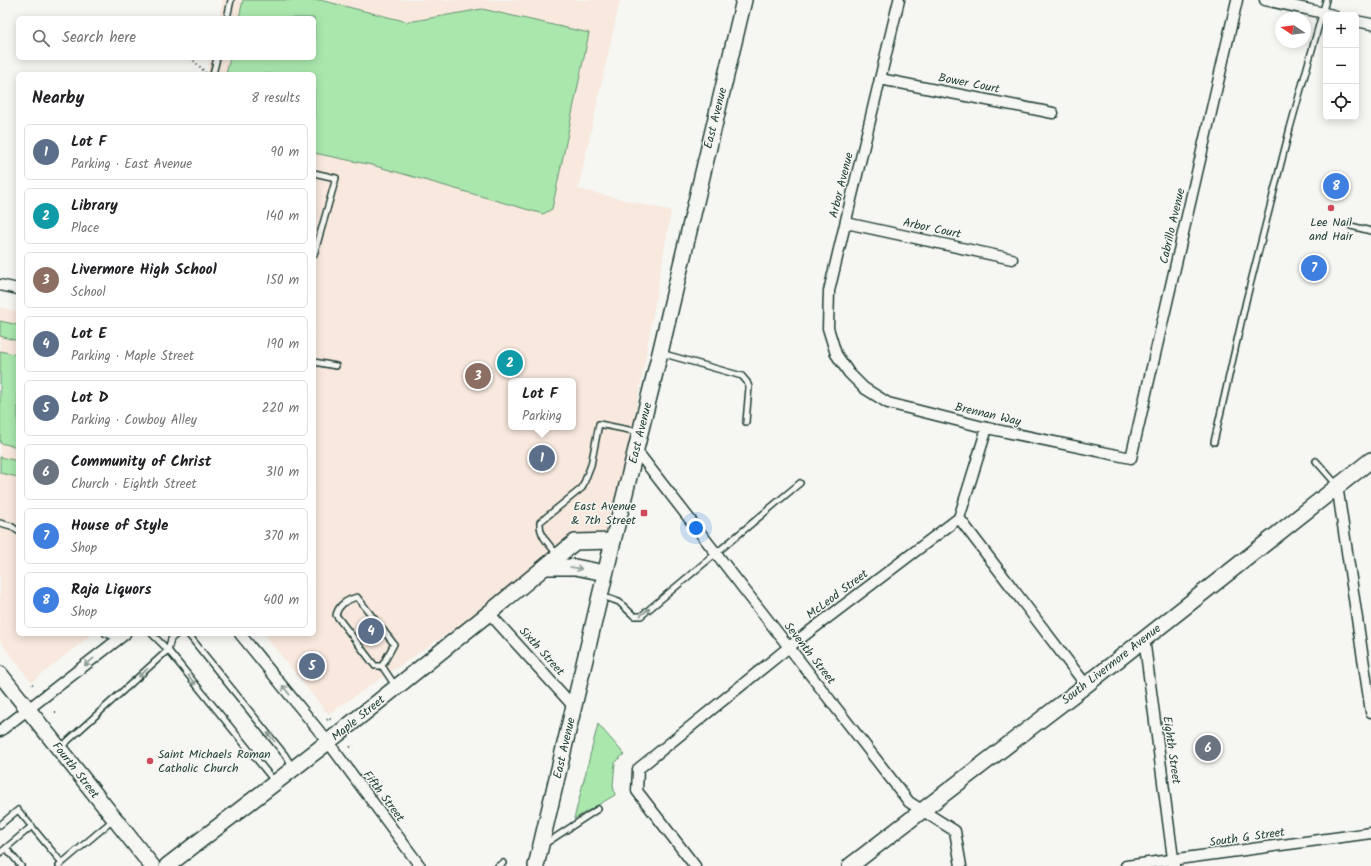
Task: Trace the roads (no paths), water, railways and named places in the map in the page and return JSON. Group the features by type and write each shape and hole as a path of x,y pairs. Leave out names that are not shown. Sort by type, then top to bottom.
{"main road":[{"name":"East Avenue","path":"536,866 605,573 660,353 744,0"},
{"name":"South Livermore Avenue","path":"850,866 1086,685 1337,485 1371,460"},
{"name":"Maple Street","path":"167,866 328,742 490,613 575,542 613,541"},
{"path":"546,566 576,567 605,573"},
{"name":"Fourth Street","path":"0,674 152,866"}],"street":[{"name":"Arbor Avenue","path":"850,373 836,354 828,328 829,291 898,0"},
{"name":"Cabrillo Avenue","path":"1131,458 1237,0"},
{"path":"1265,0 1289,3 1323,12"},
{"path":"1359,22 1371,24"},
{"name":"Bower Court","path":"880,79 1053,114"},
{"name":"Arbor Court","path":"846,223 1012,259"},
{"path":"0,286 16,289"},
{"name":"Brennan Way","path":"850,373 864,388 888,403 987,428 1131,458"},
{"path":"987,428 959,518 1086,685"},
{"name":"Seventh Street","path":"636,450 909,802 955,831 962,866"},
{"path":"1337,485 1371,712"},
{"name":"McLeod Street","path":"695,866 637,791 638,768 789,647 959,518"},
{"name":"Sixth Street","path":"490,613 574,707"},
{"path":"0,731 122,636"},
{"name":"Fifth Street","path":"242,636 328,742 420,866"},
{"name":"Eighth Street","path":"1144,638 1173,863"},
{"name":"South G Street","path":"1126,866 1173,863 1371,833"}],"lane":[{"path":"227,16 231,0"},
{"path":"1214,442 1246,302 1290,128 1326,0"},
{"path":"214,72 216,60"},
{"path":"316,173 336,178 316,243"},
{"path":"1351,226 1371,231"},
{"path":"660,353 742,376 749,387 746,422"},
{"path":"316,362 336,366"},
{"path":"558,556 542,535 540,522 582,488 591,466 599,424 640,433"},
{"path":"1316,461 1337,485"},
{"path":"600,595 619,602 634,616 641,616 800,483"},
{"path":"0,523 11,526 16,530"},
{"path":"357,597 394,644 382,666 375,666 336,615 338,608 348,599 357,597"},
{"path":"154,636 168,650 276,782"},
{"path":"60,748 168,650 171,638 174,636"},
{"path":"190,636 294,769"},
{"path":"382,666 396,687"},
{"path":"541,847 598,809"},
{"path":"0,825 18,810 32,826 60,865 115,819"},
{"path":"0,853 32,826"},
{"path":"6,848 21,866"}],"place":[{"name":"Raja Liquors","path":"1336,186"},
{"name":"Lee Nail and Hair","path":"1331,208"},
{"name":"House of Style","path":"1314,268"},
{"name":"Library","path":"510,363"},
{"name":"Livermore High School","path":"478,376"},
{"name":"Lot F","path":"542,458"},
{"name":"East Avenue & 7th Street","path":"644,513"},
{"name":"Lot E","path":"371,631"},
{"name":"Lot D","path":"312,666"},
{"name":"Community of Christ","path":"1208,748"},
{"name":"Saint Michaels Roman Catholic Church","path":"150,761"}]}
